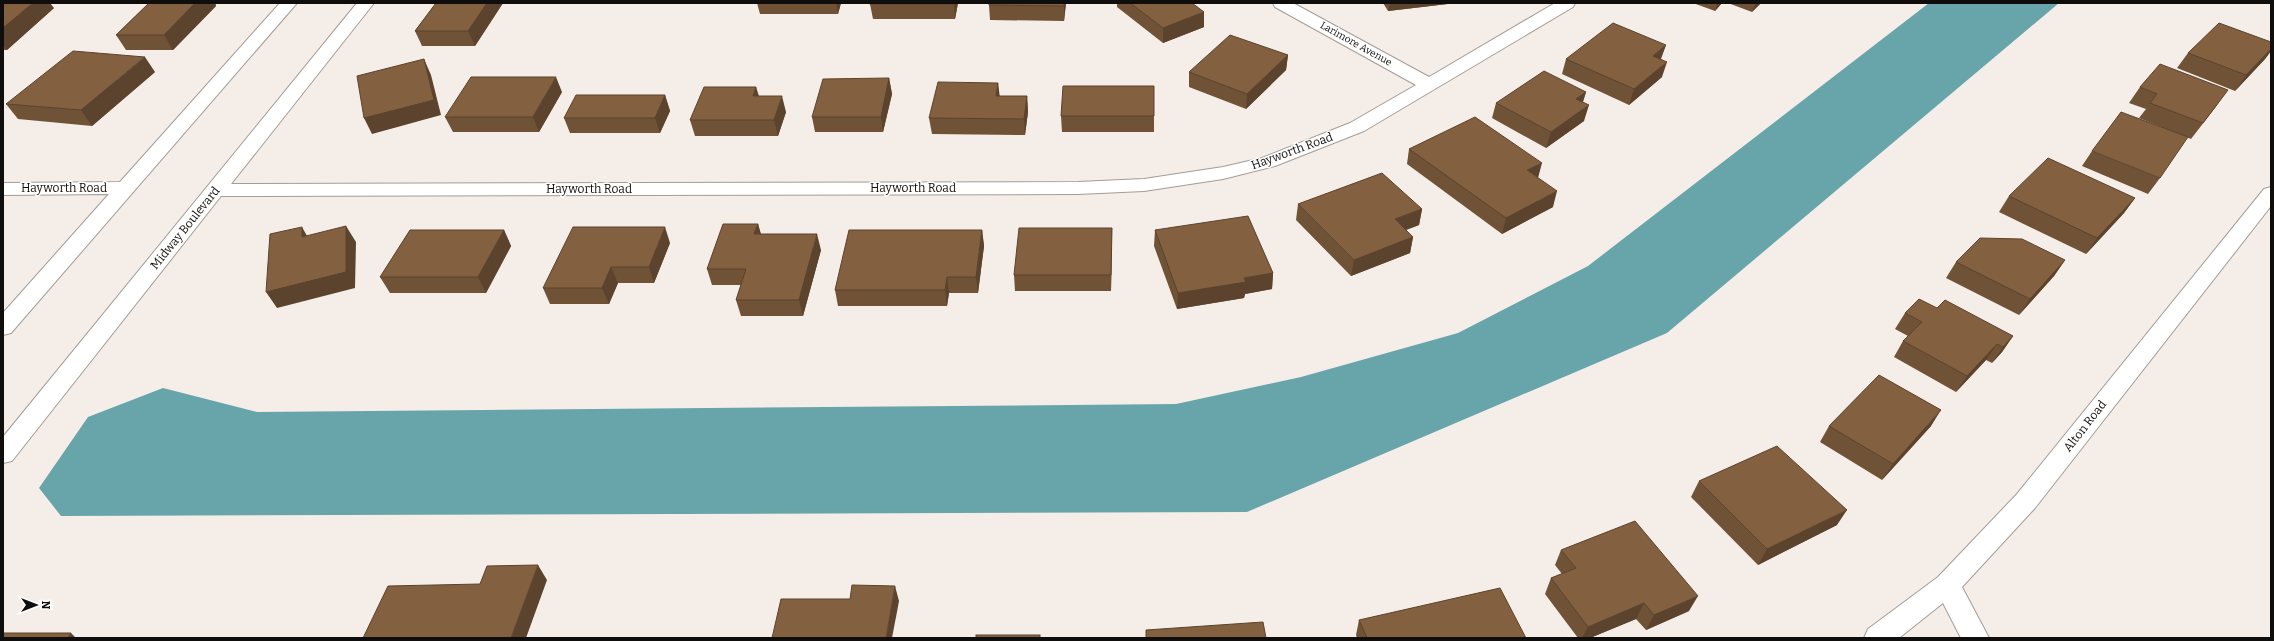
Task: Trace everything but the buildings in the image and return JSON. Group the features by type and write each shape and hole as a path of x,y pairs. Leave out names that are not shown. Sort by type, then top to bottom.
{"street":[{"path":"3,327 289,3"},
{"name":"Midway Boulevard","path":"3,454 366,3"},
{"name":"Larimore Avenue","path":"1281,3 1430,85"},
{"name":"Hayworth Road","path":"216,190 1070,188 1144,185 1223,173 1268,162 1357,127 1568,3"},
{"name":"Hayworth Road","path":"3,189 126,188"},
{"name":"Alton Road","path":"1878,638 1947,585 2026,501 2271,193"},
{"path":"1947,585 1975,638"}],"water":[{"path":"1929,3 2059,3 1667,333 1247,512 61,516 39,488 88,417 163,388 257,412 1176,404 1301,377 1458,333 1588,266"}]}
